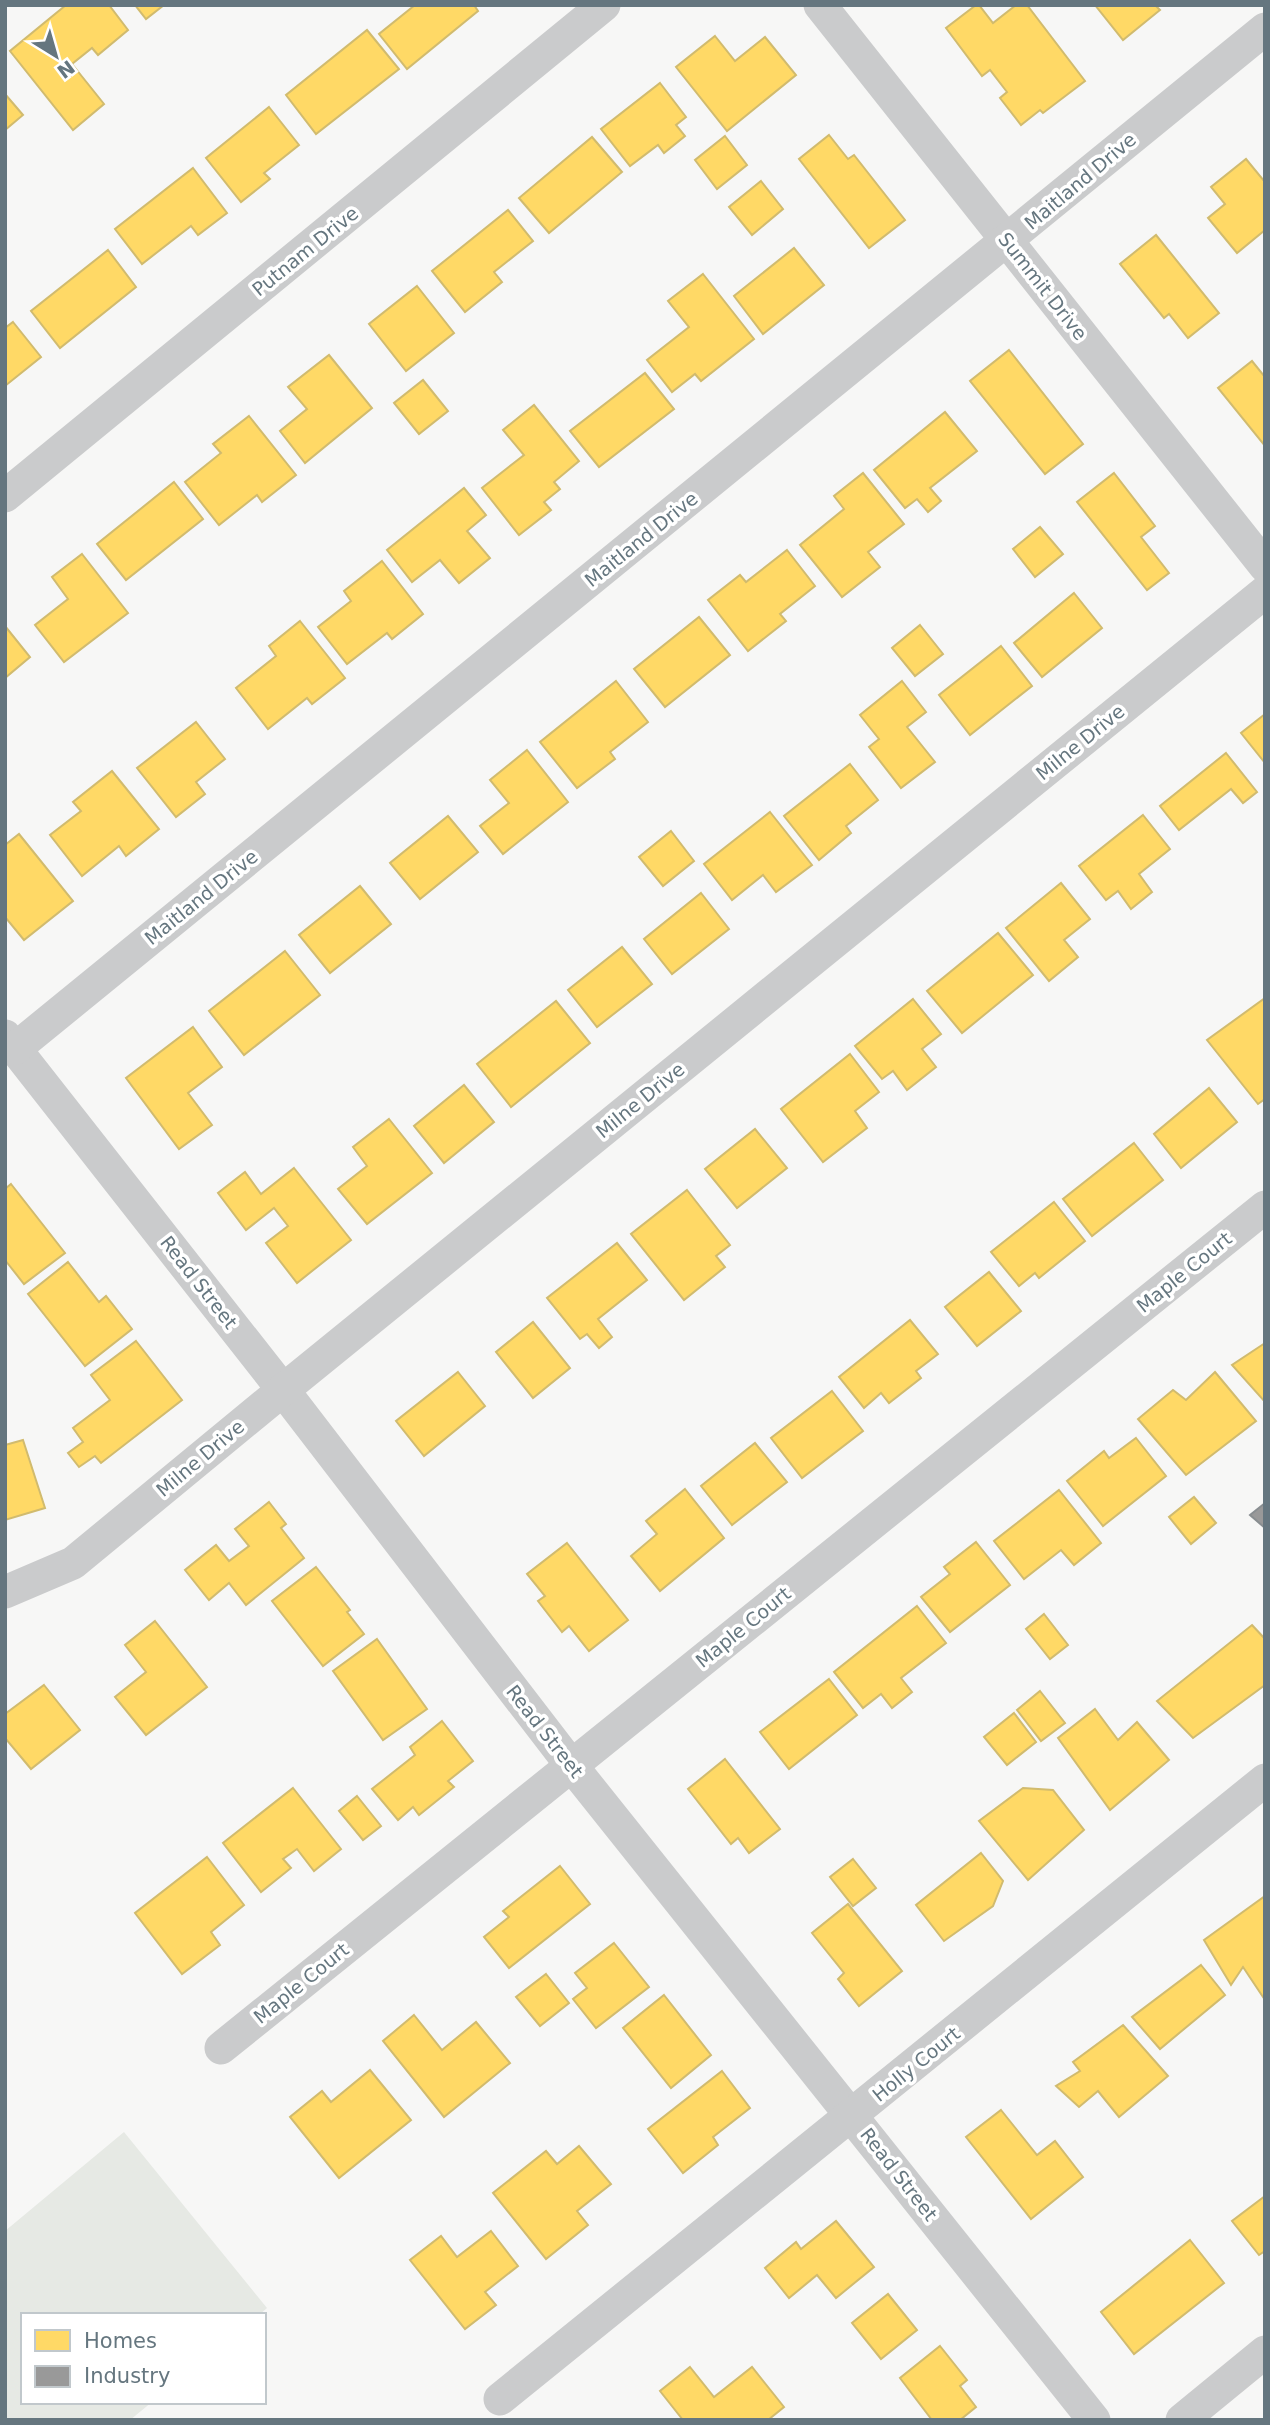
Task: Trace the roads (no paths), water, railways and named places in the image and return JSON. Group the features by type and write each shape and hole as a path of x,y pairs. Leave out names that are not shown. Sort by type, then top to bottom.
{"street":[{"name":"Putnam Drive","path":"5,496 604,5"},
{"name":"Summit Drive","path":"820,5 1265,566"},
{"name":"Maitland Drive","path":"10,1042 1007,241 1265,29"},
{"name":"Milne Drive","path":"5,1592 74,1563 1265,592"},
{"name":"Read Street","path":"10,1042 283,1390 571,1765 1094,2420"},
{"name":"Maple Court","path":"221,2048 1265,1207"},
{"name":"Holly Court","path":"500,2399 1265,1780"},
{"path":"1182,2420 1265,2352"}]}
